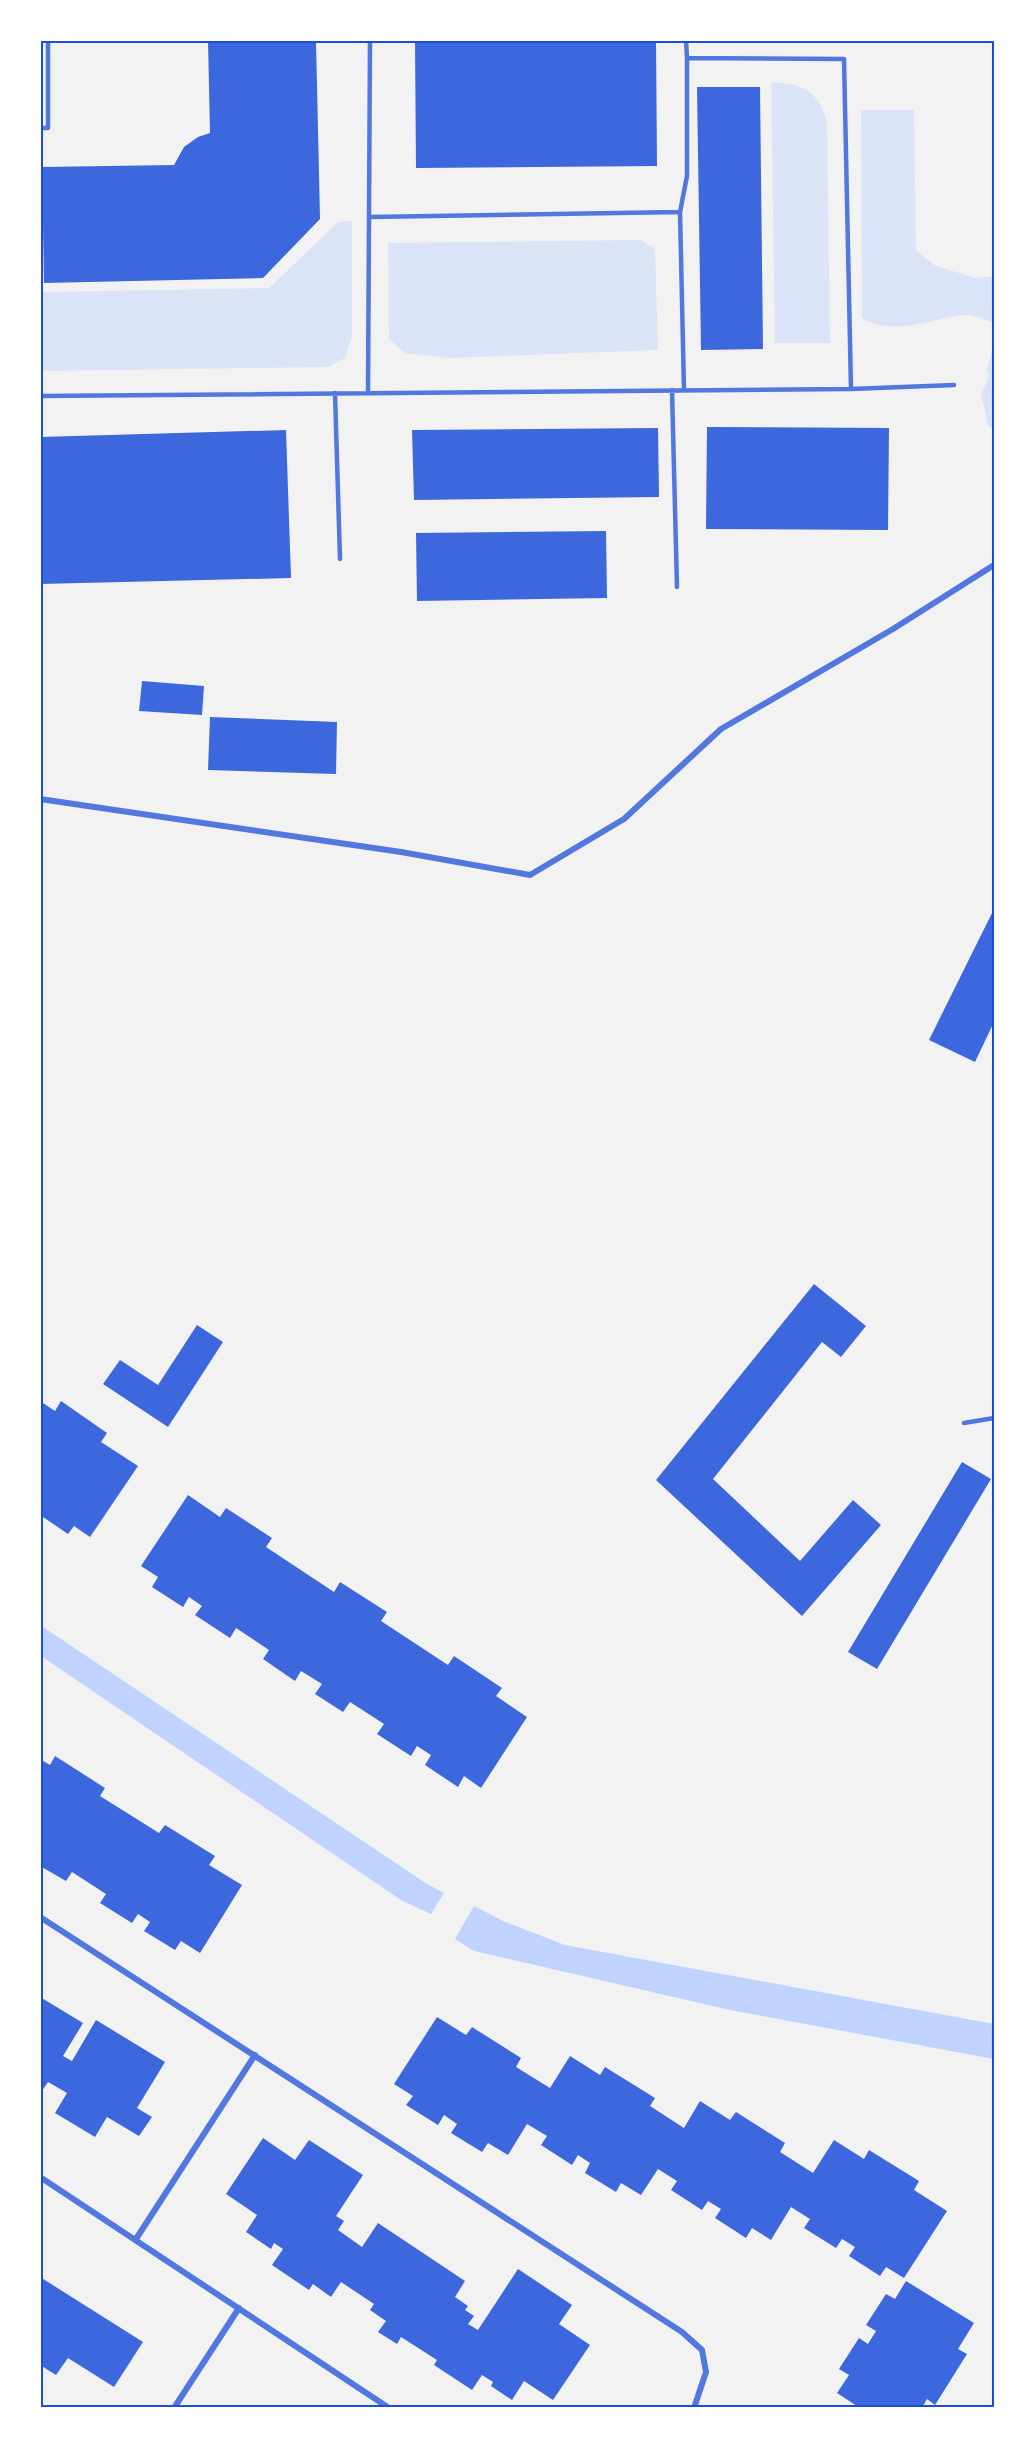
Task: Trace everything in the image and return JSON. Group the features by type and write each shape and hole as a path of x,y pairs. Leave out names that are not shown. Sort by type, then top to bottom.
{"street":[{"path":"40,800 402,852 530,875 624,819 721,729 893,629 994,565"},
{"path":"40,1917 682,2332 702,2350 706,2372 694,2408"},
{"path":"136,2239 255,2055"},
{"path":"40,2177 389,2408"},
{"path":"174,2408 239,2308"}],"lane":[{"path":"40,128 48,128 48,40"},
{"path":"368,393 370,40"},
{"path":"684,390 680,212 687,176 686,40"},
{"path":"687,58 844,59 851,389"},
{"path":"370,218 680,212"},
{"path":"40,396 851,389 954,385"},
{"path":"672,390 676,586"},
{"path":"335,393 340,559"},
{"path":"964,1423 994,1418"}],"shaded area":[{"path":"771,82 792,85 808,91 819,103 827,122 830,343 775,343"},
{"path":"861,110 914,110 916,250 934,265 975,278 994,276 994,322 963,315 912,325 887,326 862,318"},
{"path":"352,221 352,337 345,358 328,367 41,371 41,292 269,288 338,222"},
{"path":"641,240 655,249 658,350 449,358 405,353 389,339 388,243"},
{"path":"994,345 994,430 988,425 981,395 990,374 986,371"}],"water":[{"path":"40,1625 427,1884 444,1893 431,1914 401,1900 41,1656"},
{"path":"474,1906 503,1921 565,1945 994,2024 994,2059 730,2010 474,1951 455,1939"}],"building":[{"path":"208,40 316,40 320,219 263,278 44,283 42,167 174,165 184,147 198,137 210,133"},
{"path":"415,40 656,40 657,166 416,168"},
{"path":"697,87 760,87 763,349 701,350"},
{"path":"707,427 889,428 888,530 706,529"},
{"path":"658,428 659,497 414,500 412,430"},
{"path":"286,430 291,578 40,584 40,437"},
{"path":"606,531 607,598 417,601 416,533"},
{"path":"142,681 204,686 202,715 139,711"},
{"path":"210,717 337,722 336,774 208,770"},
{"path":"994,909 994,1022 975,1062 929,1040"},
{"path":"814,1284 866,1326 841,1357 822,1342 713,1479 800,1561 853,1500 881,1525 802,1616 656,1480"},
{"path":"197,1325 223,1342 168,1427 103,1384 120,1360 158,1385"},
{"path":"40,1401 55,1411 61,1401 107,1433 101,1442 138,1466 90,1537 74,1526 68,1534 40,1515"},
{"path":"962,1462 991,1479 877,1669 848,1652"},
{"path":"188,1495 220,1517 226,1508 272,1538 266,1547 334,1592 340,1582 387,1612 381,1621 448,1665 454,1656 502,1688 496,1696 527,1717 481,1788 464,1776 458,1787 425,1765 431,1755 417,1746 411,1756 377,1734 384,1724 350,1702 343,1712 315,1694 322,1684 301,1671 295,1681 263,1659 269,1650 236,1628 230,1638 195,1615 202,1606 189,1597 183,1607 152,1587 158,1577 141,1566"},
{"path":"55,1756 105,1788 100,1796 159,1833 165,1825 215,1856 209,1865 242,1885 200,1953 181,1941 175,1950 144,1931 150,1922 138,1914 132,1923 100,1903 106,1894 72,1872 66,1881 40,1866 40,1759 50,1765"},
{"path":"40,1997 83,2023 63,2056 72,2061 96,2020 165,2062 137,2108 152,2117 139,2136 107,2117 95,2137 55,2113 67,2093 48,2082 40,2094"},
{"path":"437,2017 466,2035 472,2027 521,2058 516,2067 550,2088 570,2056 600,2075 605,2067 655,2098 650,2106 684,2128 700,2101 730,2120 736,2112 785,2143 780,2152 813,2173 834,2140 864,2159 869,2150 919,2181 914,2190 947,2211 904,2278 886,2267 880,2276 849,2256 855,2247 842,2239 836,2248 804,2228 810,2219 791,2207 771,2240 752,2228 746,2238 715,2218 721,2209 708,2201 702,2210 671,2190 677,2181 658,2169 641,2195 621,2183 616,2192 585,2173 590,2163 578,2155 572,2165 541,2145 547,2136 527,2124 508,2155 488,2143 482,2152 451,2133 457,2124 444,2115 438,2125 406,2105 413,2096 394,2084"},
{"path":"263,2138 295,2160 309,2140 363,2175 336,2216 344,2221 338,2230 362,2247 378,2223 465,2281 455,2297 468,2306 465,2310 474,2316 468,2324 478,2330 518,2269 572,2305 559,2324 590,2345 553,2400 524,2381 512,2400 491,2386 493,2382 482,2375 472,2390 434,2365 437,2360 401,2337 397,2344 378,2332 386,2321 370,2310 374,2304 341,2282 331,2297 313,2284 309,2290 272,2265 283,2249 274,2243 271,2249 246,2232 257,2215 226,2194"},
{"path":"40,2277 143,2342 114,2387 68,2358 56,2375 40,2365"},
{"path":"906,2281 974,2323 958,2349 967,2354 935,2405 927,2399 922,2408 860,2408 837,2393 849,2375 839,2369 859,2338 868,2344 876,2331 866,2325 886,2294 895,2299"}]}
